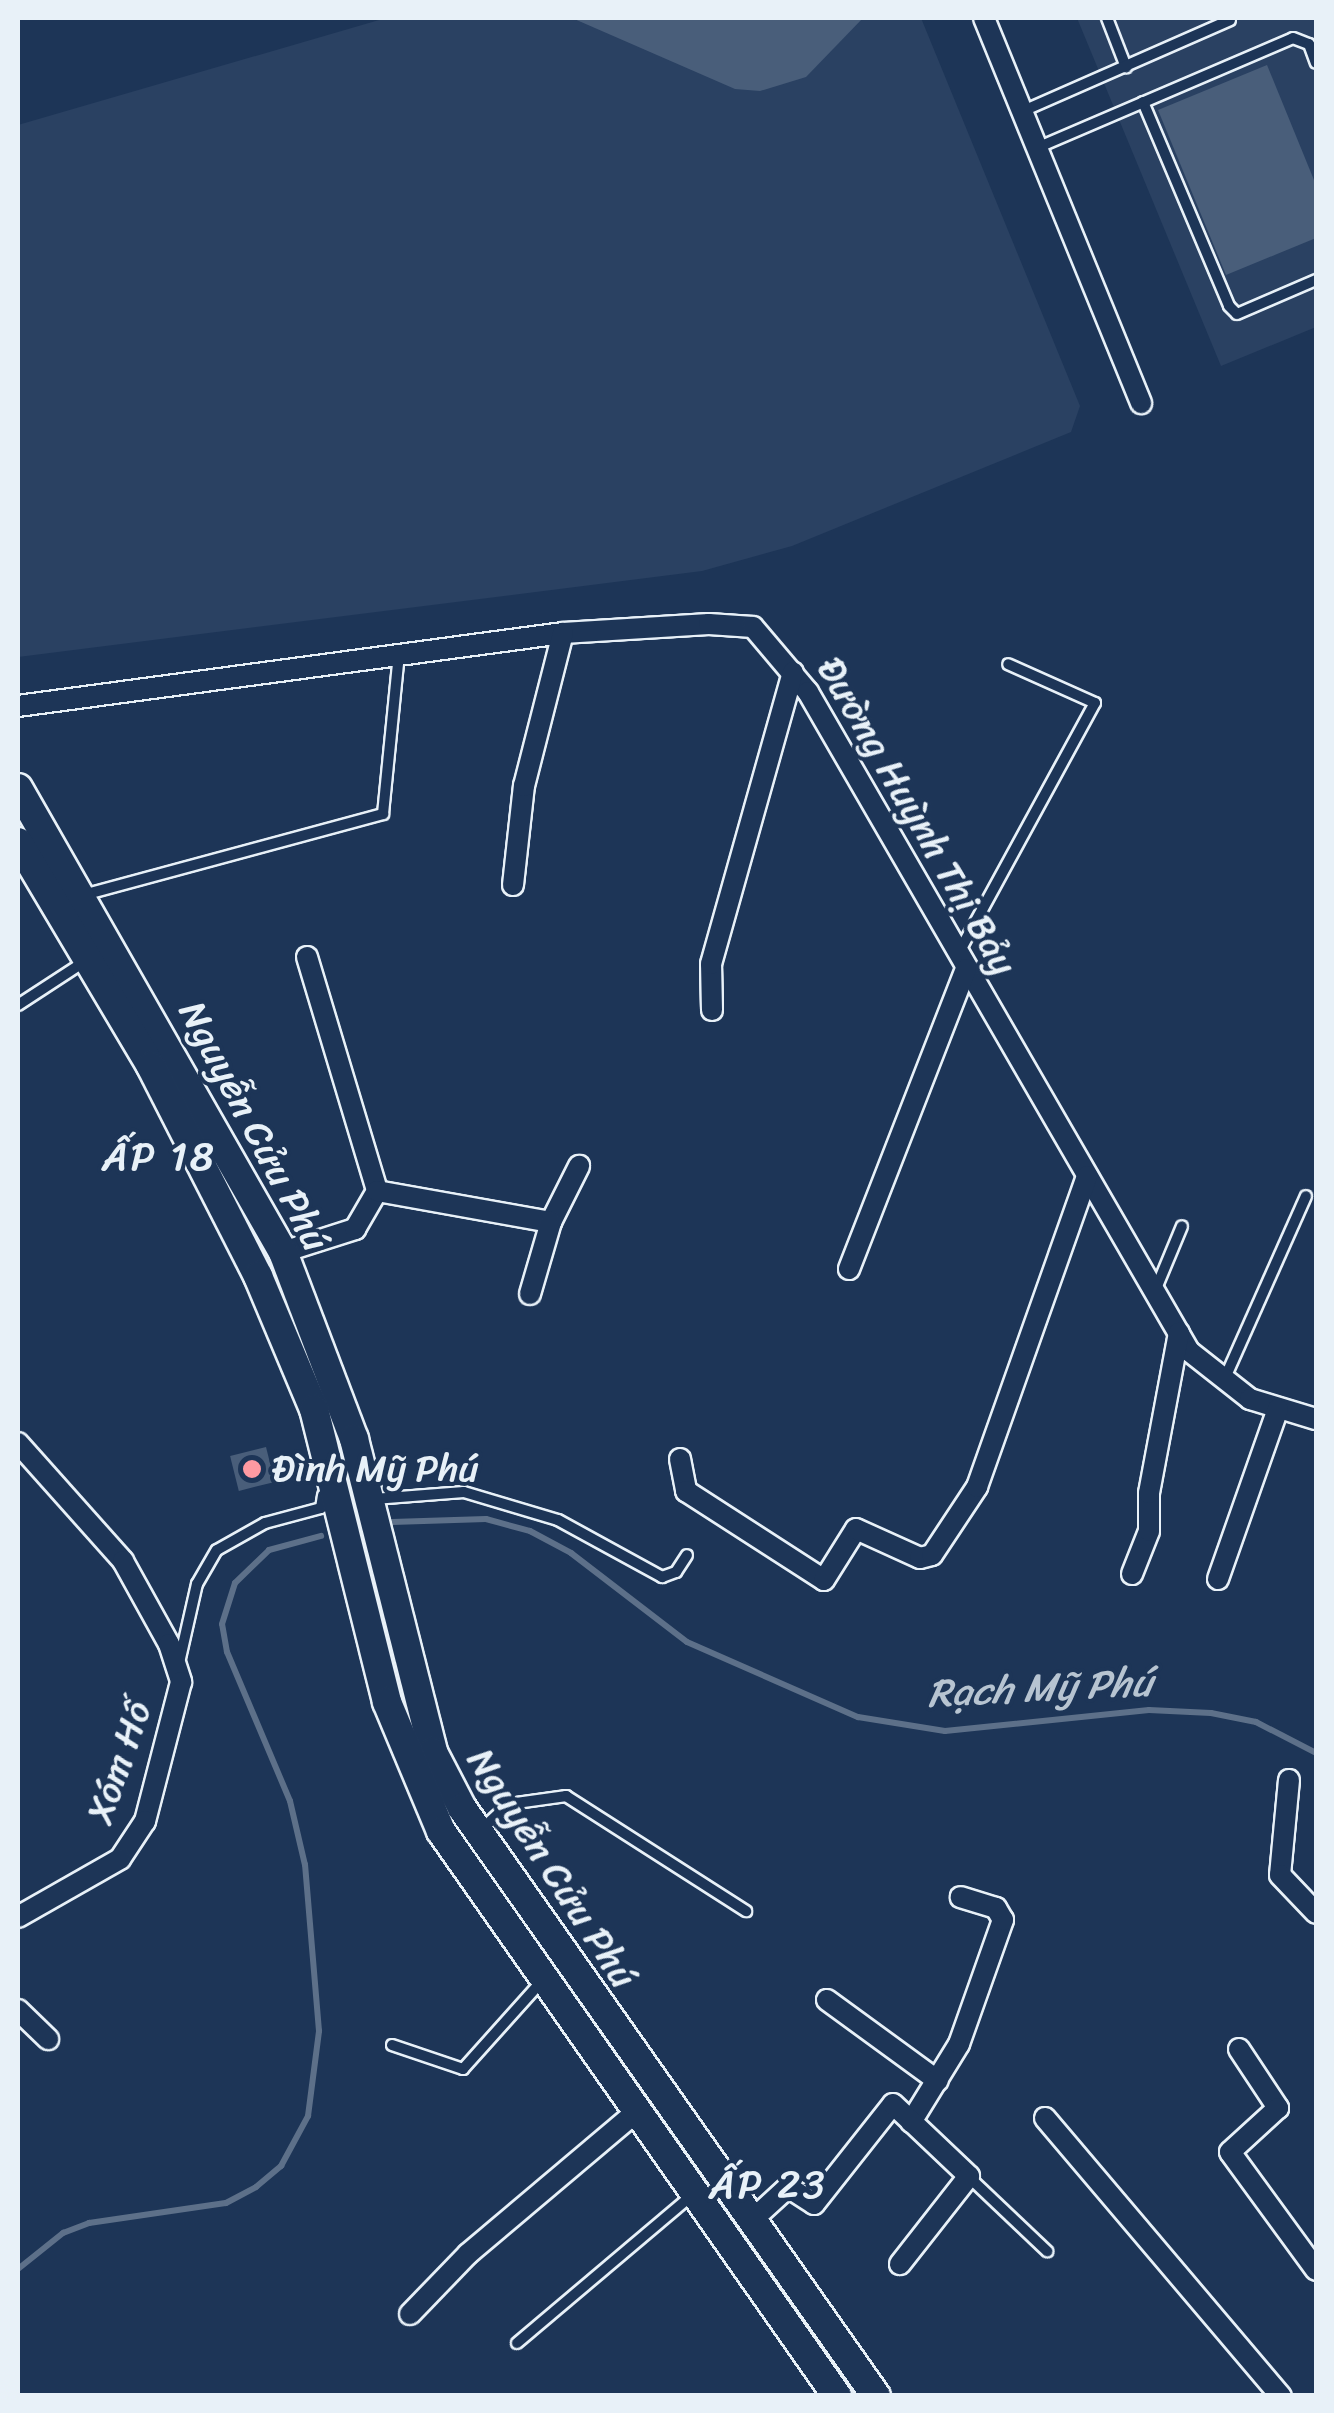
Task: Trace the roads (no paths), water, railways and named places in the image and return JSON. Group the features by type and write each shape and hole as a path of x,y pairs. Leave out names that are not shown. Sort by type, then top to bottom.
{"main road":[{"name":"Nguyễn Cửu Phú","path":"18,788 283,1252 354,1439 434,1752 477,1834 876,2396"},
{"name":"Nguyễn Cửu Phú","path":"18,842 89,958 222,1196 314,1408 387,1702 409,1766 441,1832 837,2396"}],"street":[{"path":"984,18 1141,403"},
{"name":"Đường Huỳnh Thị Bảy","path":"18,706 399,652 563,634 709,624 753,627 793,672 1179,1333 1222,1383 1278,1410 1316,1419"},
{"path":"513,885 524,786 563,634"},
{"path":"712,1010 711,964 793,672"},
{"path":"283,1252 355,1228 377,1191 307,957"},
{"path":"848,1269 962,962"},
{"path":"530,1294 551,1222 579,1166"},
{"path":"680,1459 686,1491 824,1580 856,1529 920,1558 932,1555 977,1487 1087,1176"},
{"path":"377,1191 551,1222"},
{"path":"1132,1574 1149,1531 1148,1493 1179,1333"},
{"path":"1218,1579 1278,1410"},
{"name":"Xóm Hố","path":"18,1443 123,1561 178,1668 176,1717 145,1821 120,1859 18,1917"},
{"path":"1289,1780 1280,1875 1316,1914"},
{"path":"911,2122 959,2044 1003,1920 996,1908 961,1897"},
{"path":"827,2000 938,2080"},
{"path":"18,2010 48,2040"},
{"path":"1238,2049 1278,2108 1230,2152 1316,2270"},
{"path":"750,2222 788,2187 814,2204 893,2104 968,2176 900,2264"},
{"path":"410,2314 468,2254 636,2112"},
{"path":"1045,2118 1281,2396"}],"lane":[{"path":"1107,18 1126,67"},
{"path":"1197,18 1203,32"},
{"path":"1023,111 1230,20"},
{"path":"1039,147 1293,38 1309,44 1316,63"},
{"path":"1142,102 1228,306 1238,314 1316,280"},
{"path":"82,896 383,814 399,652"},
{"path":"962,962 1095,703 1008,664"},
{"path":"18,1005 89,958"},
{"path":"1222,1383 1306,1196"},
{"path":"1154,1292 1182,1226"},
{"path":"178,1668 197,1584 216,1550 264,1523 323,1505 306,1428 314,1408"},
{"path":"368,1500 464,1492 558,1520 662,1577 676,1572 687,1555"},
{"path":"477,1834 509,1804 566,1796 746,1911"},
{"path":"392,2045 463,2069 542,1981"},
{"path":"968,2176 1047,2251"},
{"path":"516,2343 693,2194"}],"waterway":[{"name":"Rạch Mỹ Phú","path":"392,1522 486,1519 530,1531 571,1553 687,1642 858,1717 945,1731 1149,1710 1211,1713 1256,1722 1316,1753"},
{"name":"Rạch Mỹ Phú","path":"18,2269 63,2233 89,2223 226,2203 256,2187 281,2166 308,2116 319,2031 305,1865 290,1801 227,1652 222,1624 235,1583 269,1550 321,1536"}],"place":[{"name":"Đình Mỹ Phú","path":"252,1469"}],"district":[{"name":"ẤP 18","path":"159,1157"},
{"name":"ẤP 23","path":"768,2185"}]}
